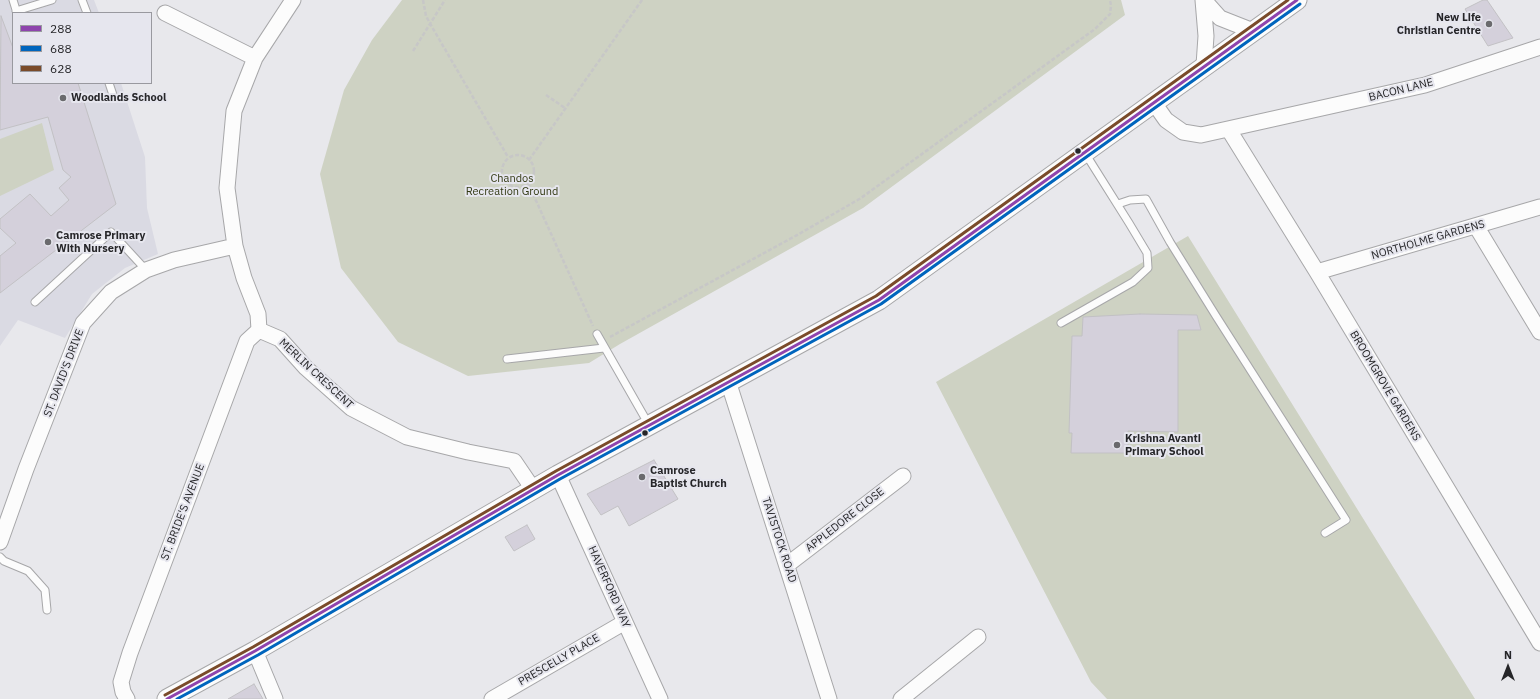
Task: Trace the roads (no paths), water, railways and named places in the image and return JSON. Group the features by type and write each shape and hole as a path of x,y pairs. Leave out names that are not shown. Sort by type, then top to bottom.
{"street":[{"path":"260,330 258,314 244,278 235,246 227,188 234,111 255,58 293,0"},
{"path":"1203,0 1220,18 1253,31"},
{"path":"1203,0 1206,36 1204,65"},
{"path":"167,699 255,651 533,489 728,381 879,300 1154,103 1204,65 1297,0"},
{"path":"165,13 255,58"},
{"name":"BACON LANE","path":"1154,103 1166,120 1183,132 1201,135 1229,130 1425,85 1540,47"},
{"name":"BROOMGROVE GARDENS","path":"1229,130 1317,272 1540,643"},
{"name":"NORTHOLME GARDENS","path":"1317,272 1540,207"},
{"path":"1476,226 1540,332"},
{"name":"ST. DAVID'S DRIVE","path":"0,542 26,469 83,323 112,292 146,270 174,260 235,246"},
{"name":"MERLIN CRESCENT","path":"260,330 280,339 306,368 351,408 407,436 468,452 514,461 533,489"},
{"name":"ST. BRIDE'S AVENUE","path":"127,699 123,692 121,682 130,653 247,341 260,330"},
{"name":"TAVISTOCK ROAD","path":"728,381 829,699"},
{"name":"HAVERFORD WAY","path":"558,475 660,699"},
{"name":"APPLEDORE CLOSE","path":"787,565 903,476"},
{"name":"PRESCELLY PLACE","path":"492,699 625,622"},
{"path":"901,699 978,637"},
{"path":"255,651 275,699"}],"lane":[{"path":"13,0 17,12 52,0"},
{"path":"82,0 87,12"},
{"path":"109,84 114,98"},
{"path":"1060,323 1133,282 1148,268 1147,253 1085,152"},
{"path":"1118,204 1130,200 1146,199 1170,242 1212,310 1346,520 1325,533"},
{"path":"35,302 111,232 146,270"},
{"path":"597,334 649,425"},
{"path":"507,359 602,345"},
{"path":"0,557 4,561 28,571 45,590 47,610"}],"place":[{"name":"New Life Christian Centre","path":"1489,24"},
{"name":"Woodlands School","path":"63,98"},
{"name":"Camrose Primary With Nursery","path":"48,242"},
{"name":"Krishna Avanti Primary School","path":"1117,445"},
{"name":"Camrose Baptist Church","path":"642,477"}],"park label":[{"name":"Chandos Recreation Ground","path":"512,185"}]}
